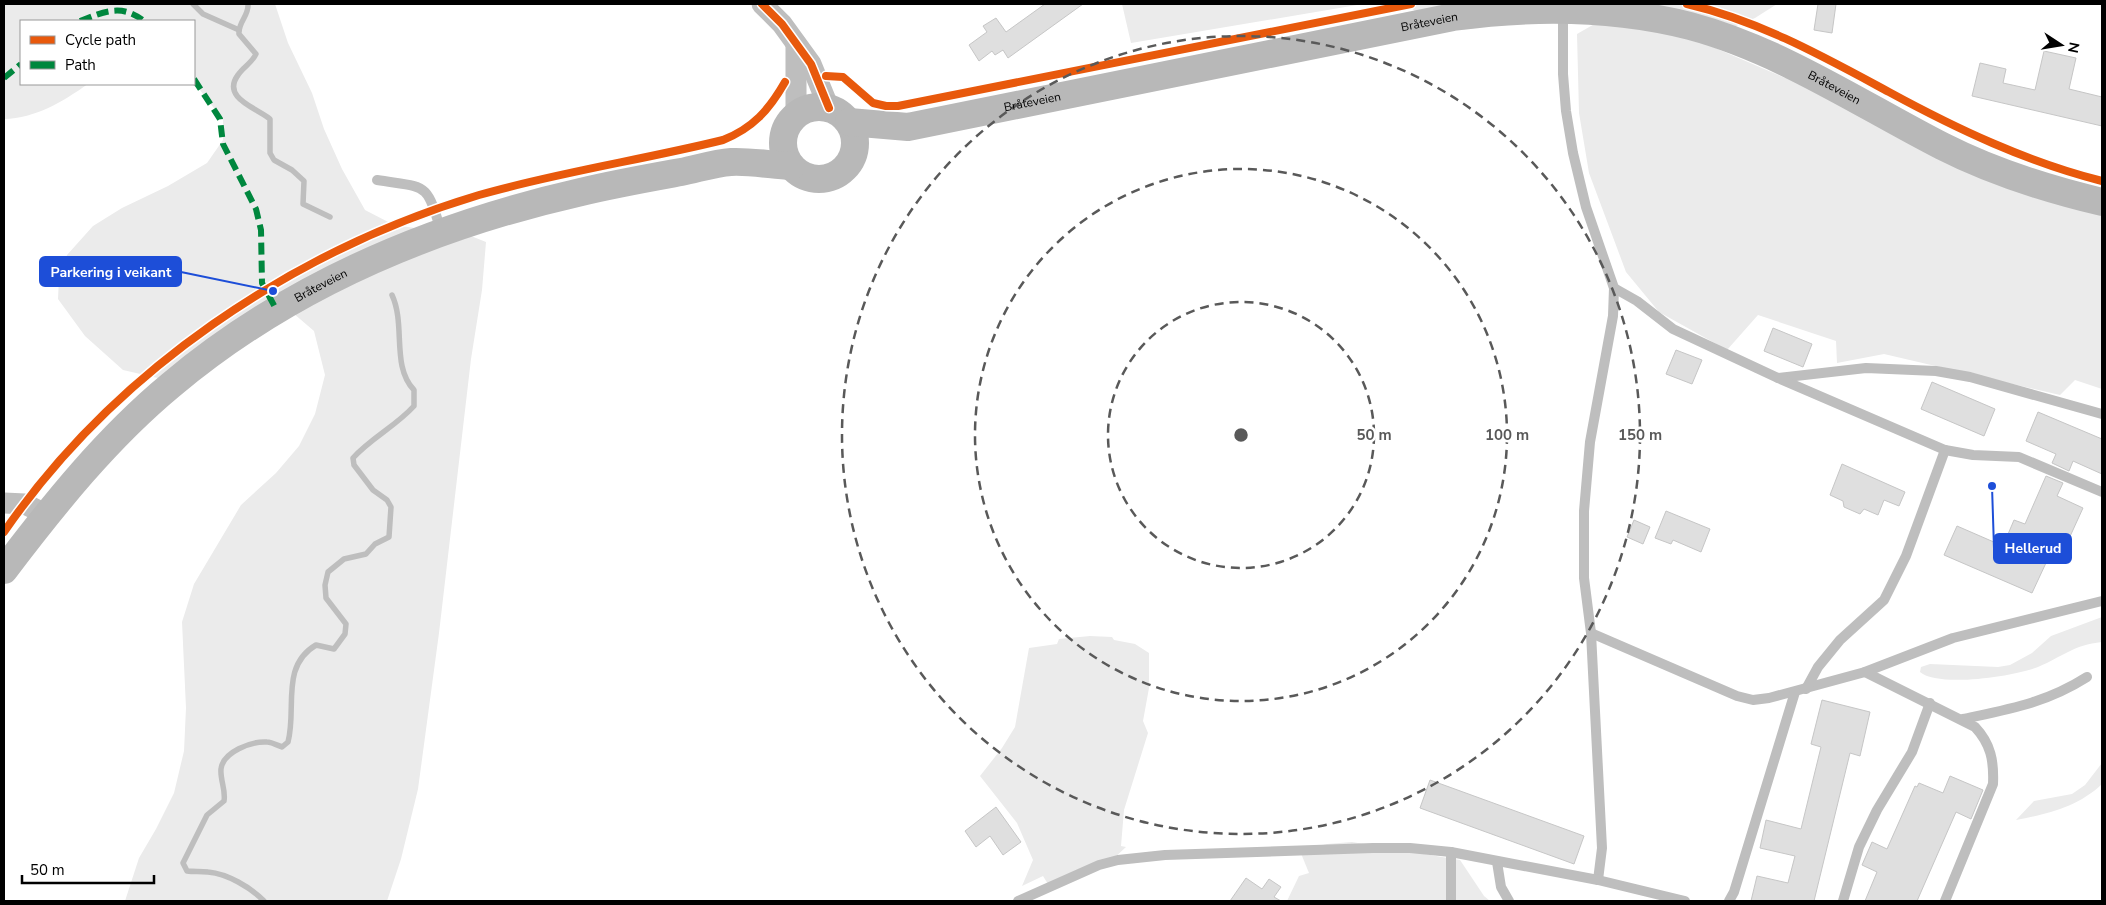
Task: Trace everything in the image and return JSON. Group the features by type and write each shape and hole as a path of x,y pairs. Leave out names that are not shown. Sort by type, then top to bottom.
{"main road":[{"name":"Bråteveien","path":"854,155 908,126 1453,17 1518,9 1563,8 1644,16 1691,26 1792,66 1987,167 2041,186 2102,202"},
{"path":"812,108 839,115 855,138 854,155 841,173 820,180 804,176 791,166 784,150 791,124 812,108"},
{"name":"Bråteveien","path":"839,115 908,126"},
{"name":"Bråteveien","path":"731,162 791,124"},
{"name":"Bråteveien","path":"4,570 47,515 122,430 170,385 223,345 276,309 327,280 396,248 441,231 560,197 731,162 791,166"}],"street":[{"path":"762,4 782,24 811,64 839,115"},
{"path":"791,124 796,44"},
{"path":"4,504 25,504 47,515"}],"lane":[{"path":"1563,8 1563,74 1566,111 1573,152 1586,207 1614,288 1613,316 1590,442 1584,511 1584,578 1591,634 1602,848 1598,880"},
{"path":"378,180 419,187 425,190 432,200 441,231"},
{"path":"1614,288 1637,301 1673,329 1778,378 1945,450 1973,455 2020,457 2102,492"},
{"path":"1778,378 1866,368 1936,371 1970,377 2102,414"},
{"path":"1806,689 1818,667 1840,640 1884,600 1906,556 1945,450"},
{"path":"1591,634 1737,696 1753,700 1795,692 1865,672 1953,638 2102,601"},
{"path":"1865,672 1963,719 1984,736 1991,750 1994,767 1993,784 1945,901"},
{"path":"1963,719 2024,706 2054,695 2087,677"},
{"path":"1729,901 1734,892 1795,692"},
{"path":"1843,901 1859,847 1912,752 1930,703"},
{"path":"1018,901 1099,865 1140,857 1410,848 1451,852 1598,880 1685,901"},
{"path":"1451,852 1451,901"},
{"path":"1497,862 1500,887 1509,901"}],"shaded area":[{"path":"4,4 275,4 288,43 312,93 324,129 342,169 365,210 394,225 471,236 486,242 482,290 471,359 439,633 418,789 401,859 387,901 125,901 139,858 174,793 184,751 186,708 182,622 194,584 241,505 276,473 299,446 315,414 325,375 314,331 293,313 162,379 123,370 85,336 58,299 59,277 67,255 93,226 122,208 168,186 207,163 223,140 223,120 200,90 192,85 195,85 195,20 20,20 20,85 86,85 48,108 27,116 4,119"},
{"path":"1122,4 1363,4 1131,43"},
{"path":"1405,4 1777,4 1755,18 1722,32 1692,38 1785,78 1793,77 1827,82 1989,171 2063,194 2102,201 2102,389 2075,380 2060,395 1884,354 1837,363 1836,341 1758,315 1727,350 1659,312 1626,272 1589,173 1579,113 1577,34 1598,22 1625,26 1602,21 1557,19 1444,31"},
{"path":"2102,617 2102,642 2075,649 2038,667 1996,677 1960,680 1930,677 1920,672 1921,667 1930,664 1998,667 2010,665 2032,653 2051,636"},
{"path":"1090,636 1112,637 1114,640 1135,644 1149,653 1149,688 1143,721 1148,733 1124,810 1121,846 1126,847 1112,860 1051,889 1043,876 1022,886 1033,860 1017,823 980,776 1002,748 1015,727 1029,648 1057,644 1059,639"},
{"path":"2102,763 2102,784 2093,792 2072,804 2051,812 2016,820 2034,801 2072,794 2085,785"},
{"path":"1352,842 1460,860 1484,896 1490,901 1287,901 1299,876 1309,873 1300,851 1327,844"}],"building":[{"path":"1045,4 1083,4 1008,58 1003,50 995,55 992,51 979,61 969,45 987,32 983,26 996,18 1006,32"},
{"path":"1818,4 1836,4 1832,33 1814,30"},
{"path":"2044,51 2076,58 2069,89 2102,97 2102,126 1972,96 1980,63 2006,69 2003,83 2035,90"},
{"path":"1773,328 1812,344 1803,367 1764,351"},
{"path":"1676,350 1702,360 1692,384 1666,374"},
{"path":"1932,382 1995,409 1984,436 1921,409"},
{"path":"2038,412 2102,439 2102,474 2073,461 2069,471 2052,463 2056,454 2026,441"},
{"path":"1842,464 1905,492 1899,506 1884,500 1878,515 1864,509 1860,514 1844,507 1843,501 1830,495"},
{"path":"2046,476 2063,483 2057,496 2083,508 2062,554 2052,550 2032,593 1944,555 1957,526 2003,546 2014,520 2025,524"},
{"path":"1666,511 1710,529 1701,552 1673,540 1671,544 1655,538"},
{"path":"1634,520 1650,527 1643,544 1627,537"},
{"path":"1822,700 1870,712 1860,756 1850,753 1814,901 1751,901 1757,876 1788,883 1795,856 1760,848 1766,820 1801,829 1821,747 1811,744"},
{"path":"1950,776 1983,790 1971,819 1956,812 1917,901 1865,901 1877,872 1862,865 1872,842 1887,849 1915,786 1917,787 1919,783 1943,793"},
{"path":"1430,780 1584,836 1574,864 1420,808"},
{"path":"996,807 1021,842 1003,855 990,836 976,847 965,831"},
{"path":"1246,878 1262,889 1269,879 1281,887 1274,897 1281,901 1230,901"}],"waterway":[{"path":"193,4 203,14 239,30"},
{"path":"248,4 239,34 256,54 238,75 234,83 234,90 243,102 270,119 270,153 274,160 292,170 304,181 303,204 330,217"},
{"path":"264,901 231,878 216,873 187,871 183,863 207,815 224,801 221,769 227,757 253,743 267,742 282,747 288,742 292,689 298,664 305,654 316,645 334,649 345,634 346,624 326,598 325,585 328,572 344,559 366,554 375,544 389,537 391,507 387,500 373,490 354,465 353,458 414,406 414,390 407,380 403,369 398,319 392,295"}],"marked path":[{"path":"83,20 112,11 128,12 143,20"},
{"path":"4,78 20,65"},
{"path":"195,81 220,119 223,144 256,209 261,230 262,283 276,309"}],"cycle path":[{"path":"762,4 782,24 811,64 829,108"},
{"path":"826,76 843,77 873,103 898,106 1411,4"},
{"path":"1687,4 1740,20 1791,41 1940,119 1993,143 2047,164 2102,181"},
{"path":"4,532 49,474 99,419 154,369 213,324 276,284 342,249 409,219 479,195 723,140 752,124 773,101 785,82"}],"place":[{"name":"Parkering i veikant","path":"273,291"},
{"name":"Hellerud","path":"1992,486"}]}
